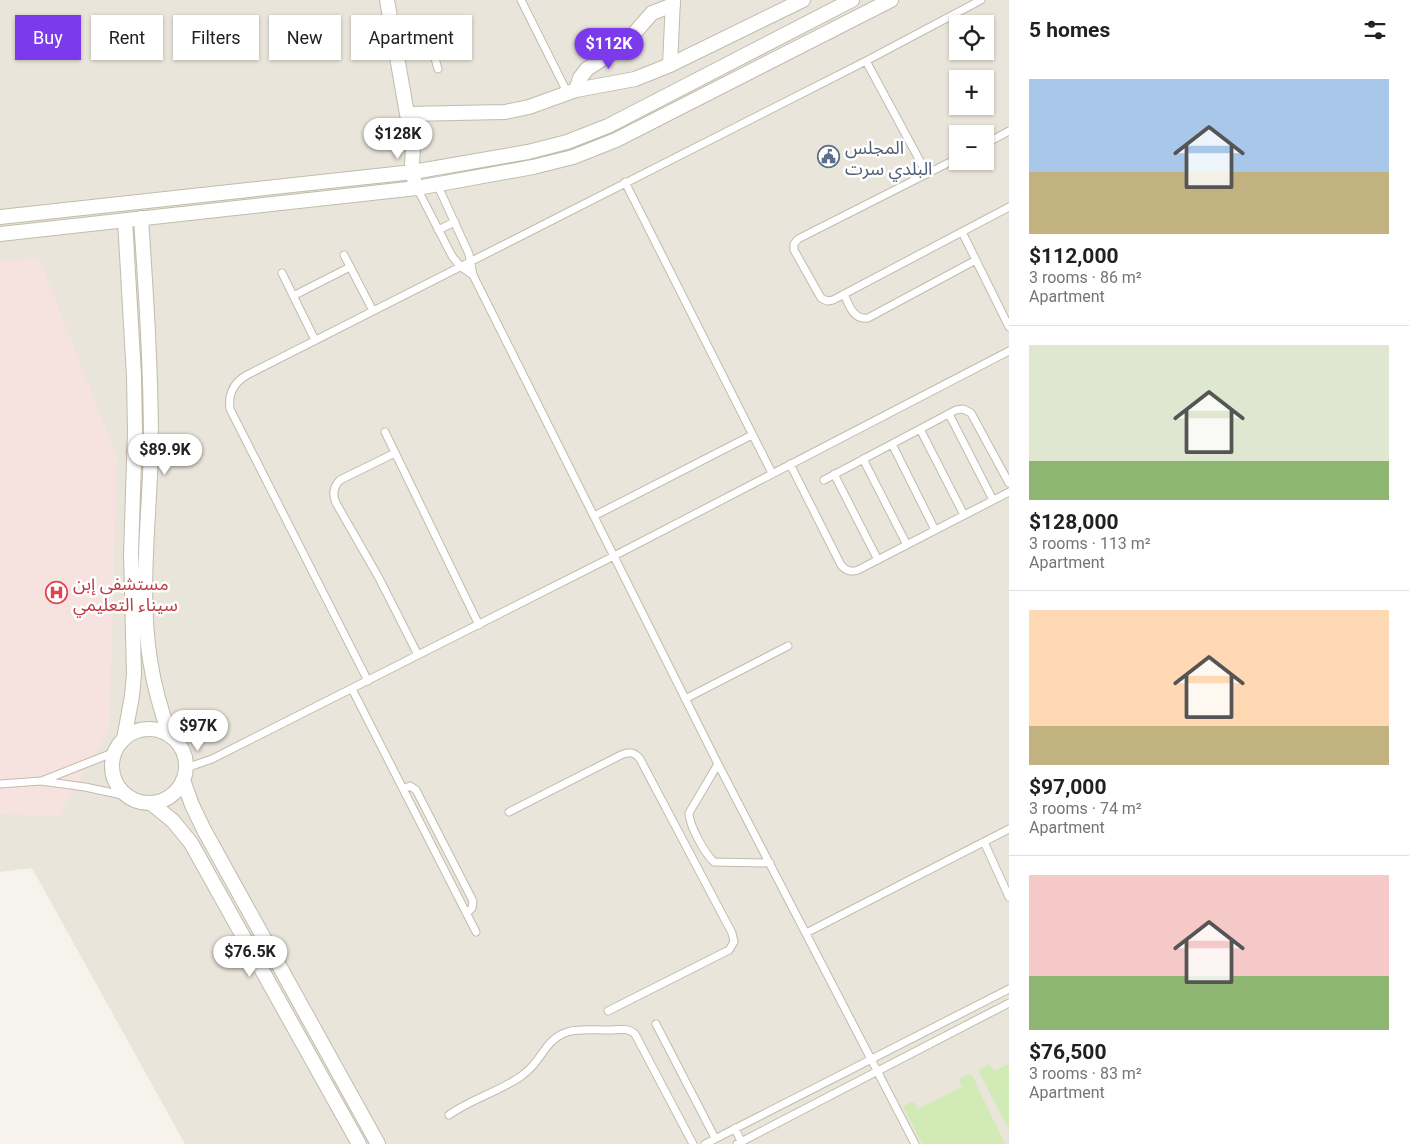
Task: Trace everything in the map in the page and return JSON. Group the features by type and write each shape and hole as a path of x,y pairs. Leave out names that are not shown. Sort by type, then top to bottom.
{"street":[{"path":"387,0 390,15"},
{"path":"407,114 489,114 505,112 529,107 572,91 635,79 670,65 803,0"},
{"path":"0,217 413,172 528,152 567,142 608,126 852,0"},
{"path":"0,234 417,188 533,167 573,157 616,140 890,0"},
{"path":"572,91 587,68 624,45 652,13 673,2"},
{"path":"670,65 673,2"},
{"path":"398,60 413,148 413,172 417,188"},
{"path":"413,148 425,161 437,184"},
{"path":"141,218 150,396 150,483 146,586 147,638 158,698 170,736 184,754 184,774 192,806 378,1144"},
{"path":"125,220 134,376 135,432 131,554 134,674 124,739 112,760 113,776 116,784 127,796 151,803 167,798 179,787 184,774"},
{"path":"124,739 147,729 170,736"},
{"path":"151,803 173,821 191,843 359,1144"}],"lane":[{"path":"521,0 572,91"},
{"path":"368,681 230,409 230,393 240,379 866,61 981,0"},
{"path":"436,60 438,69"},
{"path":"866,61 927,174"},
{"path":"994,140 1009,132"},
{"path":"949,163 798,239 794,244 794,250 821,298 826,301 833,300 1009,207"},
{"path":"625,182 772,473"},
{"path":"437,184 471,260 472,275 718,764 915,1144"},
{"path":"417,188 452,256 460,266 472,275"},
{"path":"438,230 455,222"},
{"path":"962,232 1009,327"},
{"path":"344,254 373,311"},
{"path":"844,294 855,316 861,319 868,318 976,260"},
{"path":"293,296 350,267"},
{"path":"282,273 315,340"},
{"path":"184,774 614,556 1009,351"},
{"path":"824,480 949,414 963,409 971,413 1009,482"},
{"path":"949,414 993,500"},
{"path":"920,429 964,515"},
{"path":"385,432 479,625"},
{"path":"594,516 752,434"},
{"path":"892,444 935,530"},
{"path":"395,453 340,480 335,486 334,495 418,656"},
{"path":"864,459 907,545"},
{"path":"790,464 843,567 848,571 854,572 1009,492"},
{"path":"834,474 878,560"},
{"path":"685,699 788,646"},
{"path":"352,689 476,932"},
{"path":"41,781 115,752"},
{"path":"509,812 621,755 632,753 640,759 734,936 733,945 726,951 608,1011"},
{"path":"718,764 689,813 689,818 700,842 714,862 770,863"},
{"path":"0,784 41,781 85,787 127,796"},
{"path":"403,789 410,786 416,790 472,898 474,903 467,913"},
{"path":"806,933 1009,829"},
{"path":"687,848 700,842"},
{"path":"984,842 1009,897"},
{"path":"704,1144 1009,989"},
{"path":"735,1128 740,1143 1009,1003"},
{"path":"656,1024 715,1138"},
{"path":"449,1115 466,1104 520,1077 532,1067 550,1043 561,1034 582,1029 627,1029 635,1034 693,1144"},
{"path":"778,1106 784,1120"}],"shaded area":[{"path":"0,0 1009,0 1009,1144 185,1144 32,868 0,872"},
{"name":"مستشفى إبن سيناء التعليمي","path":"39,258 117,457 109,729 59,816 0,814 0,261"}],"green space":[{"path":"990,1064 994,1071 1009,1064 1009,1130 978,1070"},
{"path":"971,1073 1005,1144 922,1144 903,1106 914,1101 918,1109 962,1087 959,1079"}],"place":[{"name":"المجلس البلدي سرت","path":"829,157"},
{"name":"مستشفى إبن سيناء التعليمي","path":"57,593"}]}
